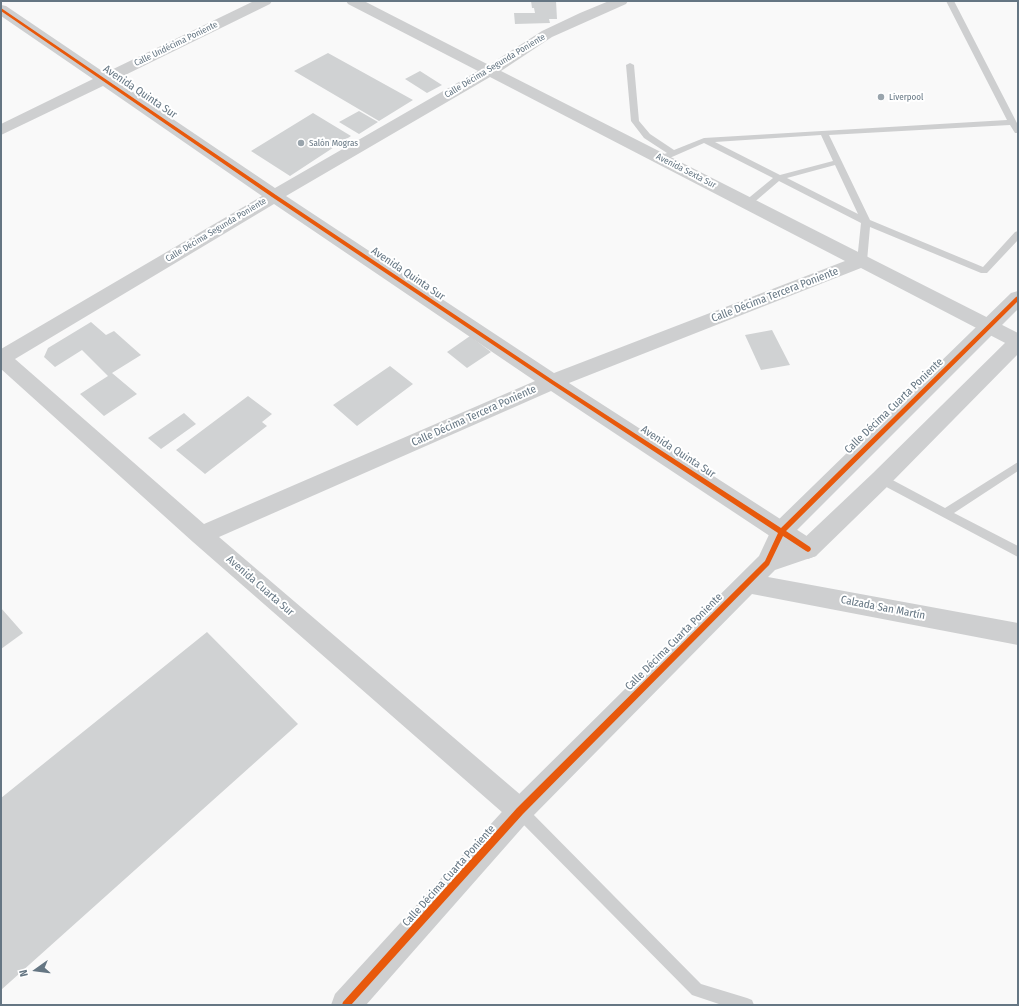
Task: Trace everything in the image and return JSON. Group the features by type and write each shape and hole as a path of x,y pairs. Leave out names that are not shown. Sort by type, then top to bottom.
{"street":[{"name":"Calle Undécima Poniente","path":"1,130 265,1"},
{"name":"Avenida Sexta Sur","path":"353,1 490,71 668,156 748,203 990,326 1018,342"},
{"name":"Calle Décima Segunda Poniente","path":"1,358 274,196 490,71 548,34 621,1"},
{"name":"Avenida Quinta Sur","path":"1,9 274,196 552,382 808,549"},
{"name":"Calle Décima Tercera Poniente","path":"201,535 552,382 862,261"},
{"name":"Calle Décima Cuarta Poniente","path":"346,1005 520,811 767,563 782,531 1018,298"},
{"name":"Calle Décima Cuarta Poniente","path":"767,563 808,549 881,479 1018,342"},
{"name":"Avenida Cuarta Sur","path":"1,358 201,535 520,811"},
{"name":"Calzada San Martín","path":"747,583 1018,634"}],"lane":[{"path":"950,1 1018,131"},
{"path":"630,65 635,120 647,136 668,156 704,140 1012,122"},
{"path":"824,133 866,222 862,261"},
{"path":"704,140 866,222 984,271 1018,234"},
{"path":"748,203 778,178 838,162"},
{"path":"946,513 1018,466"},
{"path":"881,479 1018,552"},
{"path":"520,811 696,990 743,1005"}],"building":[{"path":"531,1 556,1 557,19 549,19 550,23 515,24 514,13 535,13 534,8 532,8"},
{"path":"328,53 413,100 379,121 294,71"},
{"path":"420,71 442,85 427,93 405,79"},
{"path":"359,111 378,122 359,134 339,122"},
{"name":"Salón Mogras","path":"313,113 351,136 290,176 251,151"},
{"path":"91,322 106,335 114,331 141,355 112,373 137,394 104,416 80,394 108,376 82,350 55,367 44,357 48,348"},
{"path":"772,330 790,365 761,370 745,335"},
{"path":"470,336 491,352 467,368 447,352"},
{"path":"390,366 413,384 357,426 333,405"},
{"path":"248,396 272,414 262,422 267,426 205,474 176,450"},
{"path":"184,413 196,424 161,449 148,438"},
{"path":"1,608 23,633 1,649"},
{"path":"207,632 298,724 1,990 1,798"}],"cycle path":[{"path":"1,9 274,196 552,382 808,549"},
{"path":"346,1005 520,811 767,563 782,531 1018,298"}],"place":[{"name":"Liverpool","path":"881,97"},
{"name":"Salón Mogras","path":"301,143"}]}
